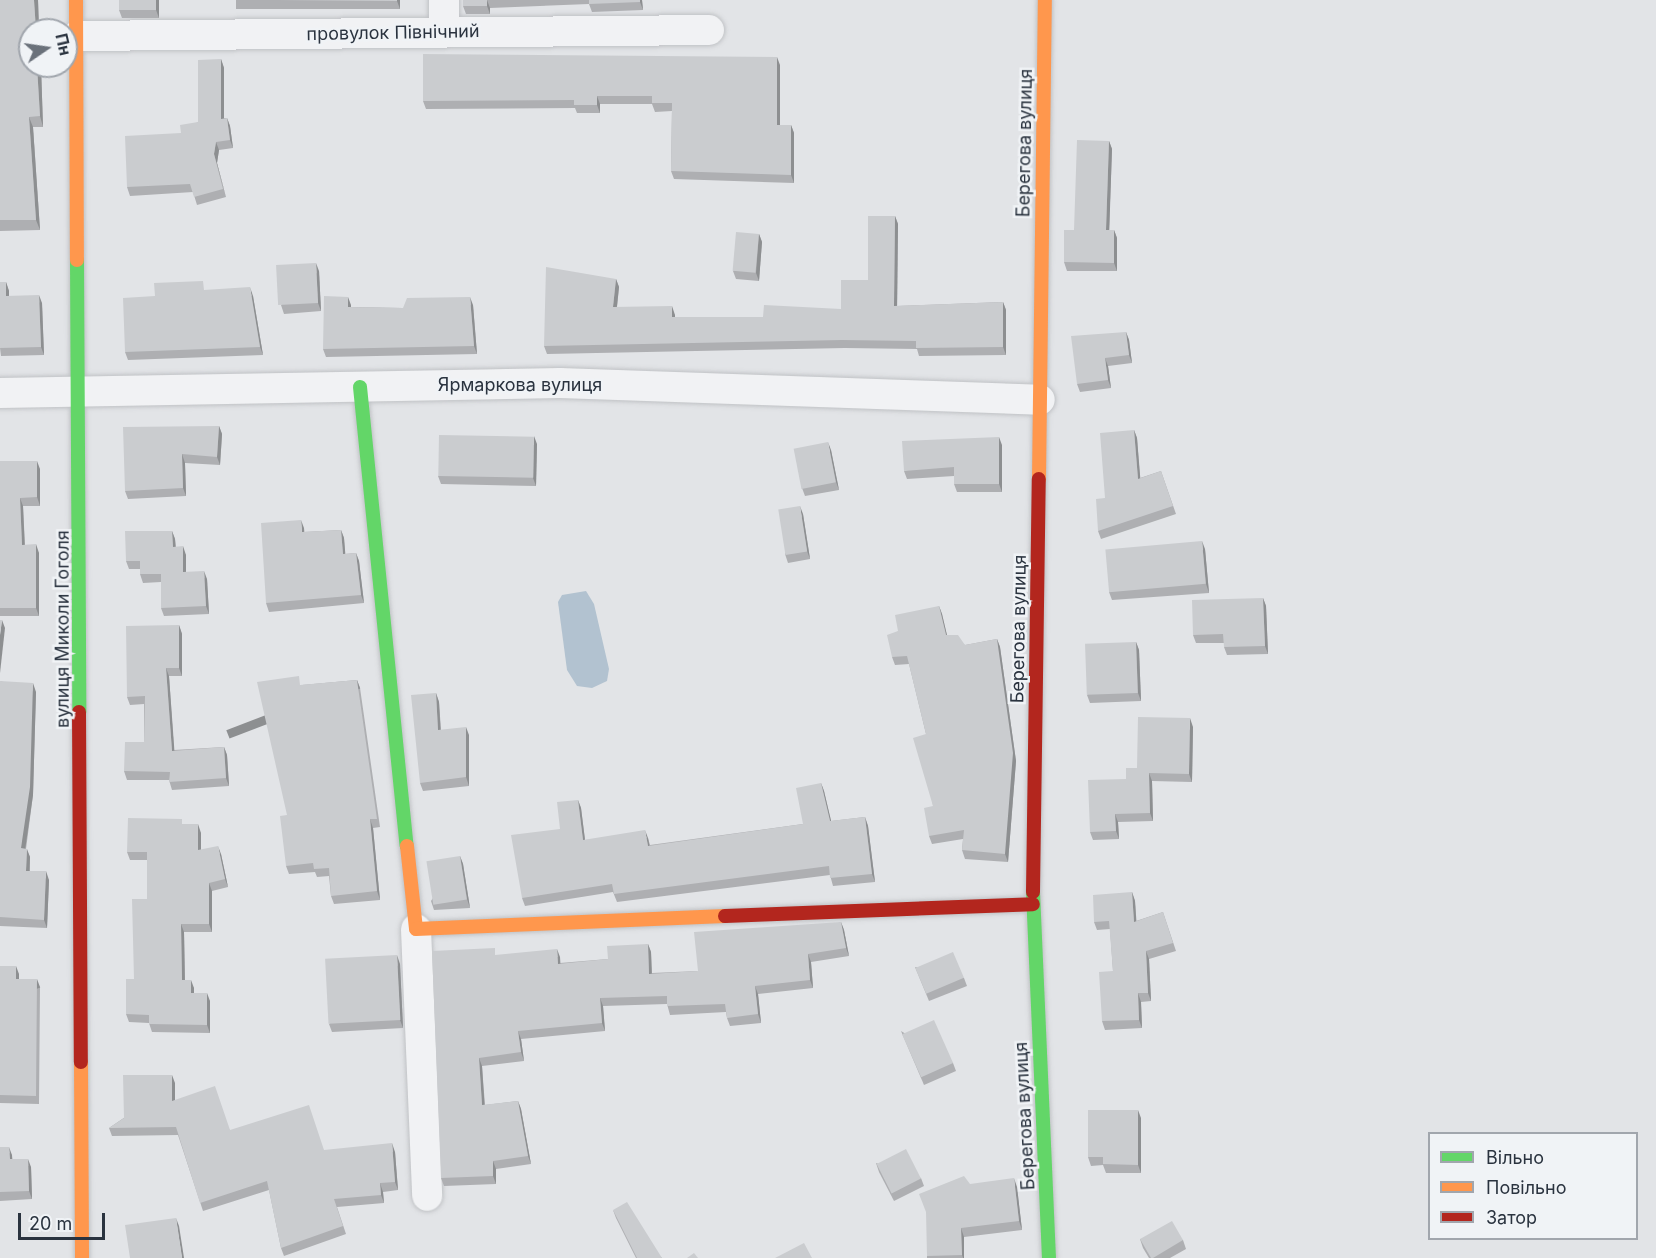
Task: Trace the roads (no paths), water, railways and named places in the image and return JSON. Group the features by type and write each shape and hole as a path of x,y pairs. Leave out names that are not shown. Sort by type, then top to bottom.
{"street":[{"name":"вулиця Миколи Гоголя","path":"76,0 76,18"},
{"path":"444,0 444,32"},
{"name":"Берегова вулиця","path":"1045,0 1033,904 1049,1258"},
{"name":"провулок Північний","path":"78,36 709,30"},
{"name":"вулиця Миколи Гоголя","path":"77,78 82,1258"},
{"name":"Ярмаркова вулиця","path":"0,393 560,383 1040,400"},
{"path":"360,387 416,929 427,1196"},
{"path":"416,929 1033,904"}],"water":[{"path":"586,591 594,604 609,669 607,681 592,688 577,686 567,670 558,602 562,595"}]}
